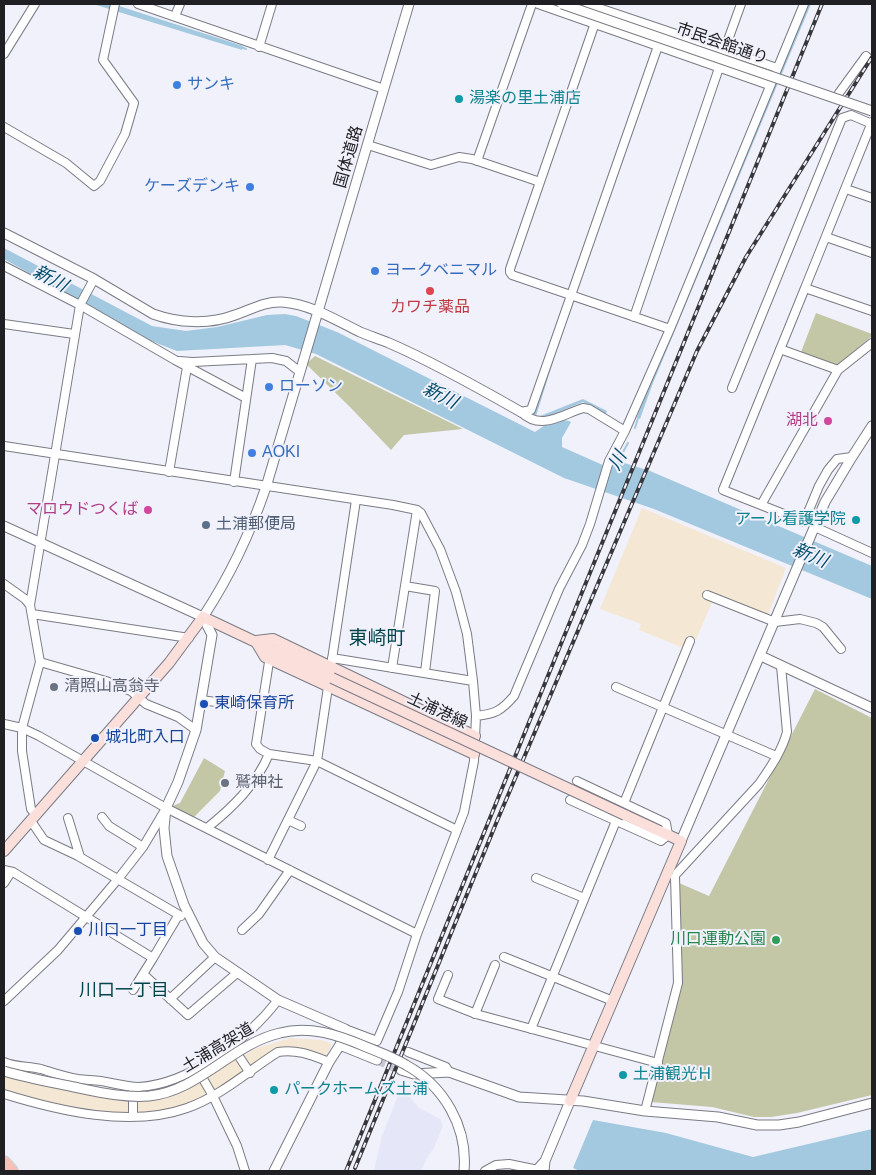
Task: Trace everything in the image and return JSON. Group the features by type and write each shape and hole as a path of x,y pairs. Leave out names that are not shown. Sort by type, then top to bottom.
{"main road":[{"path":"4,851 138,698 189,638 203,617"},
{"name":"土浦港線","path":"203,617 256,642 330,682 621,818 681,841"},
{"path":"256,642 273,639 331,662 476,736"},
{"path":"330,682 474,754"},
{"path":"570,1101 681,841"},
{"path":"4,1162 12,1171"}],"street":[{"path":"4,54 35,4"},
{"path":"4,127 66,163 94,186 100,180 125,134 134,103 103,60 115,4"},
{"path":"138,4 384,89"},
{"path":"175,16 180,4"},
{"path":"259,47 272,4"},
{"name":"国体道路","path":"203,617 235,565 266,487 409,4"},
{"path":"478,161 532,4"},
{"path":"538,4 770,85"},
{"name":"市民会館通り","path":"562,4 872,111"},
{"path":"587,4 777,68"},
{"path":"724,51 741,4"},
{"path":"476,716 496,713 514,696 559,589 590,524 609,461 625,431 670,329 804,4"},
{"path":"595,23 510,272 512,275 570,296 670,329"},
{"path":"521,412 531,410 658,46"},
{"path":"839,93 866,56 868,58"},
{"path":"634,317 719,68"},
{"path":"732,388 842,118 851,115 872,123 723,490 804,522 828,470 837,459 852,457"},
{"path":"368,145 431,165 459,157 478,161 540,182"},
{"path":"846,189 872,198"},
{"path":"4,233 94,279 153,314 174,320 195,321 232,316 255,306 281,302 291,303 389,343 521,412 526,417 542,422 583,408 589,409 625,431"},
{"path":"826,237 872,253"},
{"path":"4,266 80,305 187,367 246,398"},
{"path":"94,279 80,305 56,453 39,542 30,605 40,662 22,728 22,751 33,818 44,840 80,857 178,916 188,917"},
{"path":"805,288 872,310"},
{"path":"4,324 74,334"},
{"path":"761,505 838,370 872,343"},
{"path":"780,349 838,370"},
{"path":"234,482 252,359"},
{"path":"175,360 193,362 281,359 300,372"},
{"path":"169,472 187,367"},
{"path":"681,841 826,502 872,426"},
{"path":"4,446 417,510 421,513 440,549 456,592 467,634 476,716 474,754 469,791 458,830 417,934 398,992 377,1041 278,1000 215,957 203,943 188,917 167,856 164,828 166,808"},
{"path":"356,500 331,662 425,672 473,681"},
{"path":"392,668 417,510"},
{"path":"4,526 203,617 212,636 196,730 178,782 166,808 143,846 118,879 58,950 4,1001"},
{"path":"814,530 872,553"},
{"path":"4,584 25,599 30,605"},
{"path":"406,586 435,591 425,672"},
{"path":"707,596 775,622 800,619 816,623 823,627 841,649"},
{"path":"32,614 189,638"},
{"path":"624,803 690,641"},
{"path":"761,656 872,708"},
{"path":"40,662 106,681 131,691 138,698 156,709 178,717 196,730"},
{"path":"270,662 256,744 260,749 268,754 317,761 458,830"},
{"path":"645,1111 678,983 676,875 759,784 771,768 785,741 787,732 782,666"},
{"path":"268,860 317,761 330,682"},
{"path":"616,688 776,756"},
{"path":"201,700 216,702"},
{"path":"4,724 22,728 166,808 417,934"},
{"path":"207,828 229,811 247,791 268,754"},
{"path":"577,781 666,823 668,835"},
{"path":"531,1029 584,898 621,818 570,800"},
{"path":"102,817 109,826 143,846"},
{"path":"68,818 80,857"},
{"path":"288,820 301,826"},
{"path":"242,930 259,914 290,870"},
{"path":"4,883 7,871 153,958"},
{"path":"536,878 584,898"},
{"path":"133,990 178,916"},
{"path":"170,998 215,957"},
{"path":"504,957 614,1001"},
{"path":"476,1014 495,965"},
{"path":"143,974 188,1015 238,973"},
{"path":"448,975 438,999 476,1014 658,1063"},
{"path":"4,1062 80,1079 133,1087 148,1086 170,1081 204,1066 260,1021 278,1000"},
{"path":"274,1171 329,1062 340,1045 345,1029"},
{"name":"土浦高架道","path":"4,1072 108,1094 149,1096 187,1084 245,1047 271,1035 289,1031 324,1032 352,1041 407,1065 434,1086 446,1101 456,1120 463,1145 464,1171"},
{"path":"231,1045 250,1073"},
{"path":"340,1045 377,1060"},
{"path":"4,1094 27,1102 85,1113 133,1117 187,1108 213,1096 250,1073 278,1052 304,1052 329,1062"},
{"path":"408,1052 446,1067 449,1072"},
{"path":"196,1068 213,1096 237,1146 244,1171"},
{"path":"401,1070 414,1074 449,1072 509,1095 534,1099 570,1101 645,1111 718,1117 756,1125 779,1125 799,1122 872,1103"},
{"path":"133,1087 133,1117"},
{"path":"485,1171 496,1165 509,1164 539,1170 570,1101"}],"shaded area":[{"path":"642,508 786,568 766,620 713,600 691,651 639,630 641,624 600,609"},
{"path":"290,1038 321,1040 332,1044 326,1056 300,1047 278,1049 215,1091 185,1105 156,1112 124,1113 88,1110 42,1102 4,1091 4,1076 63,1090 111,1098 157,1099 173,1095 257,1048"},
{"path":"399,1093 410,1097 419,1108 440,1119 443,1125 434,1148 421,1171 374,1171 382,1136"}],"green space":[{"path":"816,313 872,334 872,336 838,365 801,352"},
{"path":"315,356 463,429 404,435 391,450 306,364"},
{"name":"川口運動公園","path":"815,689 872,718 872,1095 797,1113 771,1117 754,1117 712,1107 651,1102 681,984 679,883 709,896"},
{"path":"204,758 225,771 220,791 193,818 170,807 180,803"}],"water":[{"path":"93,4 116,5 243,46 242,50"},
{"path":"806,4 811,4 653,383 640,419 637,417 650,381"},
{"name":"新川","path":"4,248 152,326 186,331 217,327 267,315 285,314 296,316 337,332 535,432 547,424 557,421 566,420 571,422 562,438 562,447 605,466 618,461 650,471 872,566 872,599 654,509 564,478 316,354 285,345 177,351 146,339 4,259"},
{"path":"571,297 629,316 628,319 572,301 536,416 583,399 607,411 606,414 583,402 544,418 532,417"},
{"path":"593,1120 666,1133 753,1157 872,1129 872,1171 580,1171 573,1168"}],"waterway":[{"path":"241,47 246,49"},
{"path":"635,428 639,415"},
{"name":"川","path":"617,463 628,443"}],"tunnel":[{"path":"377,1060 401,1070"}],"railway":[{"path":"346,1171 822,4"},
{"path":"355,1168 497,821 697,351 746,257 872,57"}],"place":[{"name":"サンキ","path":"177,85"},
{"name":"湯楽の里土浦店","path":"459,99"},
{"name":"ケーズデンキ","path":"250,187"},
{"name":"ヨークベニマル","path":"375,271"},
{"name":"カワチ薬品","path":"430,291"},
{"name":"ローソン","path":"269,387"},
{"name":"湖北","path":"828,421"},
{"name":"AOKI","path":"252,453"},
{"name":"マロウドつくば","path":"148,510"},
{"name":"アール看護学院","path":"856,520"},
{"name":"土浦郵便局","path":"206,525"},
{"name":"清照山高翁寺","path":"54,687"},
{"name":"東崎保育所","path":"204,704"},
{"name":"城北町入口","path":"95,738"},
{"name":"鷲神社","path":"225,783"},
{"name":"川口一丁目","path":"78,931"},
{"name":"川口運動公園","path":"776,940"},
{"name":"土浦観光Ｈ","path":"623,1075"},
{"name":"パークホームズ土浦","path":"274,1090"}],"district":[{"name":"東崎町","path":"377,639"},
{"name":"川口一丁目","path":"124,991"}]}
